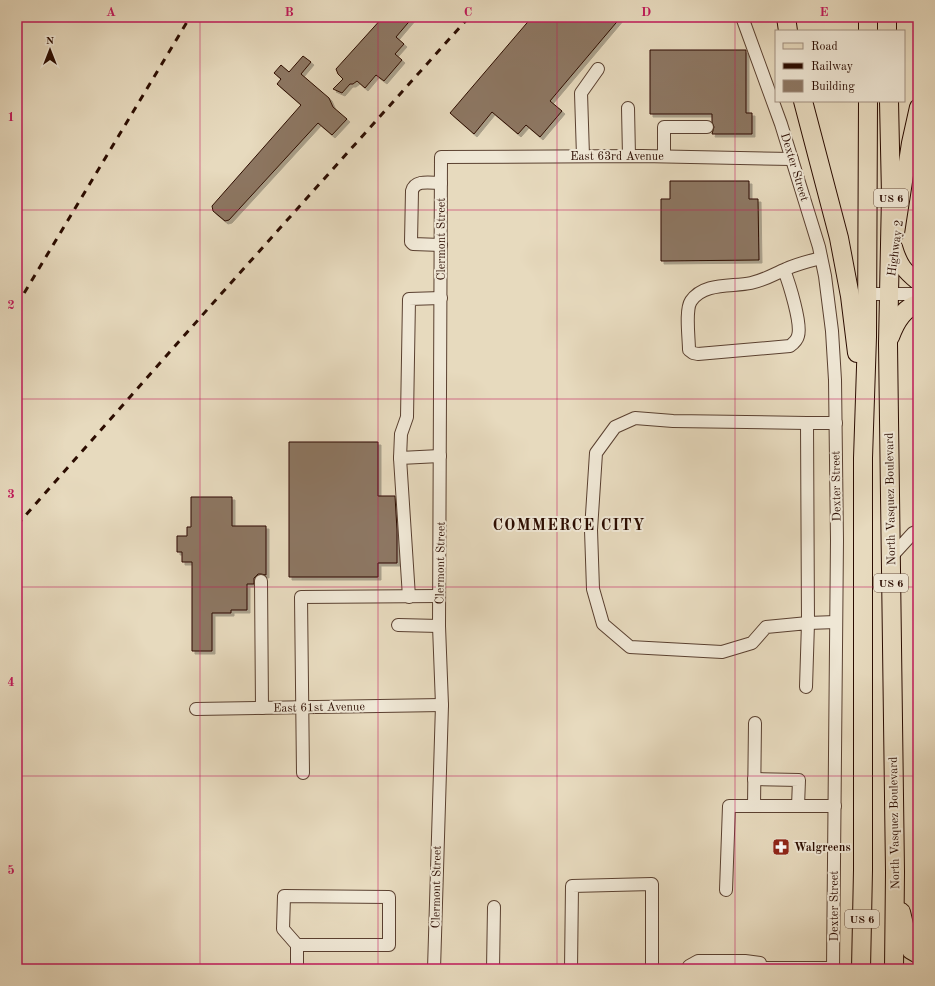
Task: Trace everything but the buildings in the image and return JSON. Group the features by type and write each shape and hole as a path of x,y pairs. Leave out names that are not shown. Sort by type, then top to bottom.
{"highway":[{"path":"786,17 788,30"},
{"path":"868,17 868,30"},
{"path":"887,17 887,30"},
{"path":"803,102 839,238 850,296 858,364 864,458"},
{"name":"North Vasquez Boulevard","path":"861,969 864,819 864,458 867,337 868,102"},
{"name":"North Vasquez Boulevard","path":"889,102 891,195 882,294 888,344 895,872 894,969"},
{"path":"888,344 898,319 913,305 918,304"},
{"path":"895,872 902,918 909,945 911,950 918,954"}],"main road":[{"name":"Highway 2","path":"882,294 894,247 910,143 918,107"},
{"path":"894,247 898,261 905,271 918,282"}],"street":[{"name":"Dexter Street","path":"742,17 781,124 821,258 832,331 836,423 833,968"},
{"path":"583,156 581,93 598,69"},
{"path":"628,108 629,156"},
{"path":"664,156 664,127 707,128"},
{"name":"East 63rd Avenue","path":"441,157 664,156 792,159"},
{"name":"Clermont Street","path":"434,969 442,705 439,626 441,157"},
{"path":"441,183 418,183 413,187 411,242 413,244 441,245"},
{"path":"784,270 793,299 799,330 798,337 794,343 790,346 698,354 689,350 688,312 690,303 696,294 705,289 751,283 772,277 784,270 821,258"},
{"path":"882,294 918,294"},
{"path":"409,596 397,481 401,434 407,417 409,299 441,298"},
{"path":"836,423 673,421 636,418 615,427 596,453 591,530 593,589 604,624 630,647 722,652 752,643 766,627 836,622"},
{"path":"806,687 808,623 807,423"},
{"path":"400,458 440,456"},
{"path":"890,557 913,533 918,531"},
{"path":"261,581 262,708"},
{"path":"304,773 300,597 439,596"},
{"path":"398,625 439,626"},
{"name":"East 61st Avenue","path":"196,709 442,705"},
{"path":"754,806 755,723"},
{"path":"754,779 799,780 798,806"},
{"path":"726,890 729,806 835,806"},
{"path":"571,969 572,886 652,884 652,969"},
{"path":"297,945 389,944 389,897 284,896 283,929 297,945 297,969"},
{"path":"493,969 494,907"},
{"path":"688,969 689,966 698,961 745,961 761,965 833,968"}],"railway":[{"path":"17,305 190,17"},
{"path":"17,525 469,17"}],"place":[{"name":"Walgreens","path":"781,847"}],"district":[{"name":"COMMERCE CITY","path":"569,524"}]}
